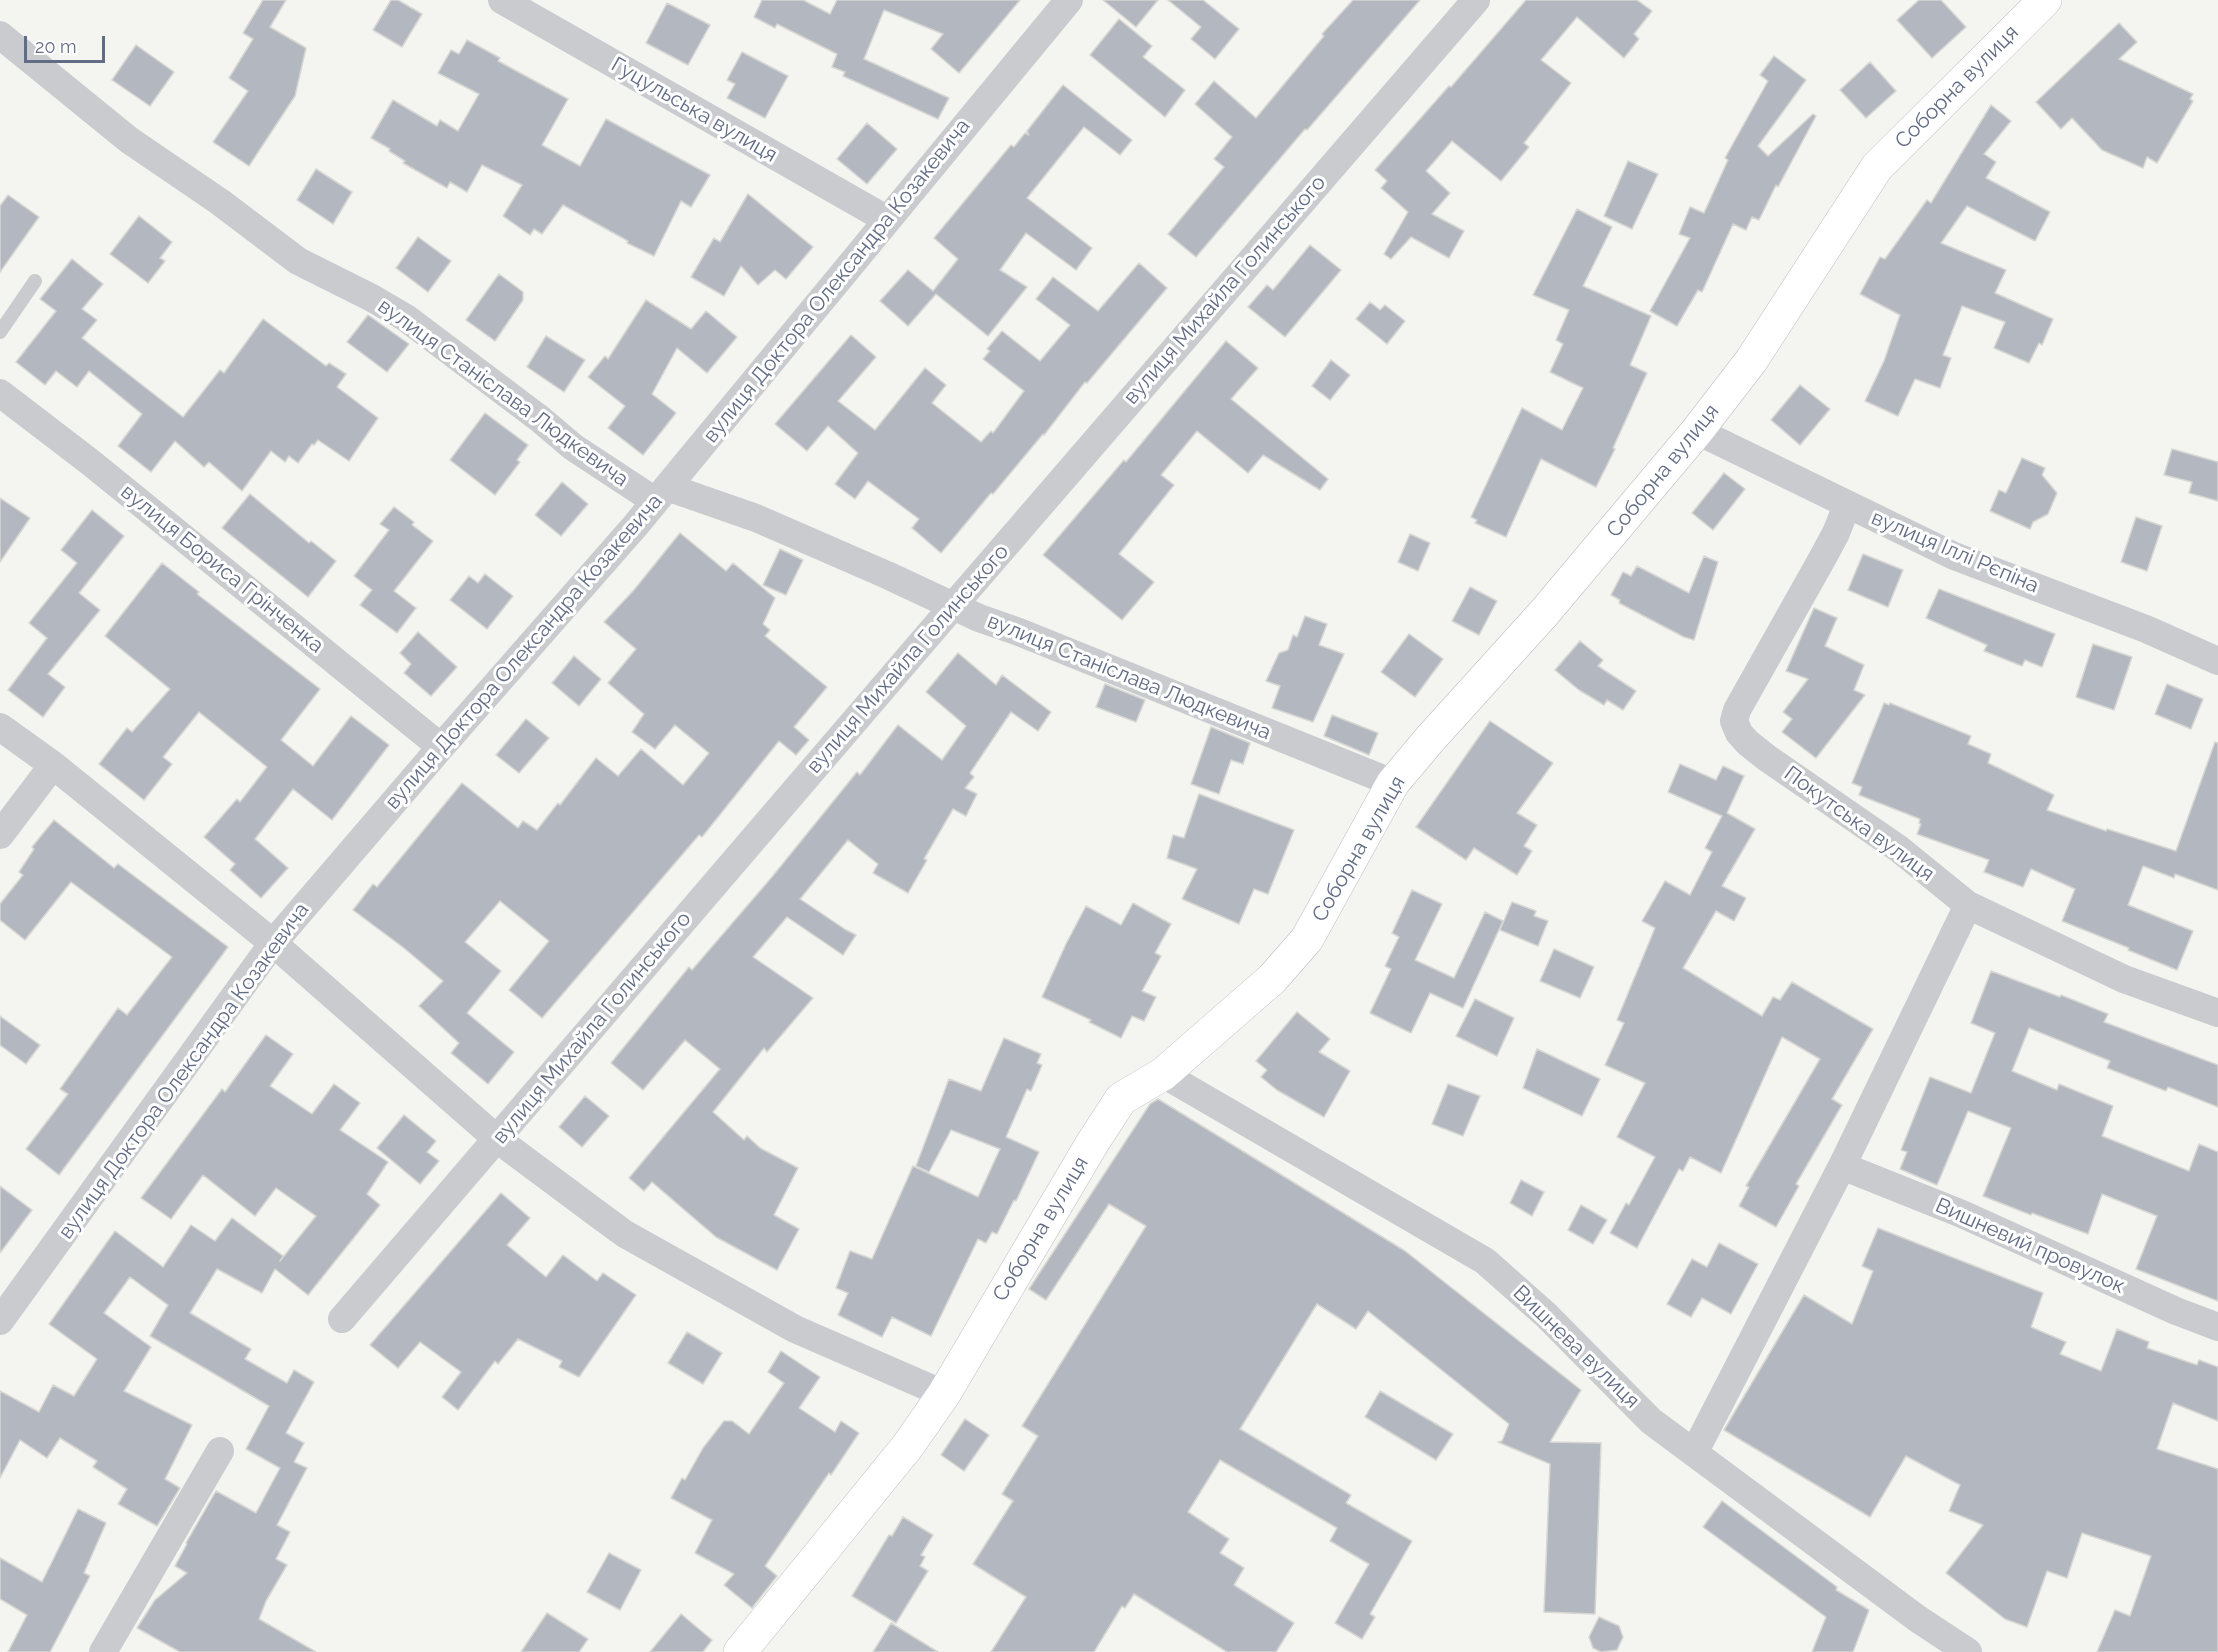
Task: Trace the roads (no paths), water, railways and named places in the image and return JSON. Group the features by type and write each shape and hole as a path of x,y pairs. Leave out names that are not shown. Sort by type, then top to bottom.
{"street":[{"name":"Гуцульська вулиця","path":"502,0 886,219"},
{"name":"вулиця Доктора Олександра Козакевича","path":"0,1321 273,943 661,494 1069,0"},
{"name":"вулиця Михайла Голинського","path":"342,1319 1476,0"},
{"name":"Соборна вулиця","path":"740,1652 908,1447 944,1394 1093,1142 1121,1099 1163,1074 1272,980 1307,939 1393,783 1544,613 1697,431 1751,361 1877,167 2045,0"},
{"name":"вулиця Станіслава Людкевича","path":"0,35 129,141 220,202 298,261 406,318 540,419 573,447 661,494 756,518 979,618 1019,632 1393,783"},
{"name":"вулиця Бориса Грінченка","path":"0,393 90,462 441,747"},
{"name":"вулиця Іллі Рєпіна","path":"1697,431 1954,556 2146,629 2218,661"},
{"name":"Покутська вулиця","path":"1847,505 1836,533 1737,710 1734,721 1739,733 1748,743 1899,849 1968,906 2124,979 2218,1013"},
{"path":"0,727 53,765 273,943 497,1140 625,1234 795,1329 944,1394"},
{"path":"0,835 53,765"},
{"path":"1694,1453 1842,1166 1968,906"},
{"name":"Вишнева вулиця","path":"1163,1074 1485,1261 1546,1315 1651,1422 1918,1619 1968,1652"},
{"name":"Вишневий провулок","path":"1842,1166 1962,1214 2176,1311 2218,1327"},
{"path":"103,1652 220,1451"}],"lane":[{"path":"0,332 35,280"}]}
